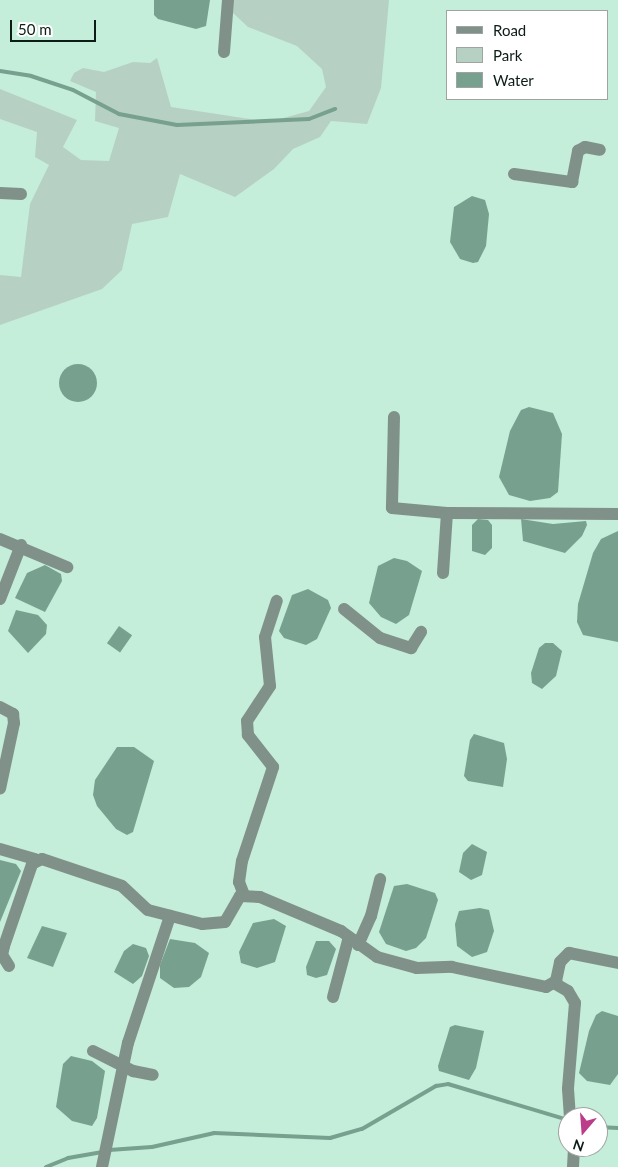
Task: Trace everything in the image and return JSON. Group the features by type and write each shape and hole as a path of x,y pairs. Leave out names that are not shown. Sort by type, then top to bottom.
{"street":[{"path":"224,52 228,0"},
{"path":"514,174 572,182 578,151 585,147 600,150"},
{"path":"0,193 22,194"},
{"path":"394,416 392,508 448,513 618,514"},
{"path":"443,573 448,513"},
{"path":"0,539 21,544 67,567"},
{"path":"0,599 21,544"},
{"path":"244,895 239,882 242,861 273,767 248,735 246,722 270,686 265,637 276,601"},
{"path":"344,609 356,623 380,638 411,648 421,632"},
{"path":"0,707 13,714 14,723 0,789"},
{"path":"0,849 115,882 144,907 170,916 217,925 225,922 237,897 244,895 278,903 400,965 474,970 532,986 552,987 560,962 569,953 618,963"},
{"path":"9,966 2,955 4,946 36,860"},
{"path":"333,997 353,941 371,916 380,879"},
{"path":"102,1165 124,1067 170,916"},
{"path":"554,983 568,991 575,1003 568,1090 569,1107"},
{"path":"92,1051 124,1067 153,1076"}],"green space":[{"path":"233,0 389,0 381,88 367,124 331,121 320,137 293,149 274,169 235,197 180,174 168,217 132,224 122,270 102,289 0,325 0,275 21,277 30,204 49,165 35,157 37,132 0,119 0,89 77,120 63,147 81,160 109,161 119,128 95,121 96,92 70,81 74,73 83,68 104,72 133,62 150,63 157,58 171,107 269,122 309,111 326,87 322,69 297,46 248,27 232,12"}],"water":[{"path":"154,0 210,0 206,26 196,29 158,19 154,15"},
{"path":"472,196 485,200 489,214 486,246 478,262 473,263 460,259 450,242 454,207"},
{"path":"78,364 92,369 97,383 92,397 78,402 64,397 59,383 64,369"},
{"path":"529,407 553,413 562,434 558,492 550,498 530,501 509,495 499,477 510,431 521,410"},
{"path":"478,519 488,520 492,525 492,548 485,555 472,551 472,525"},
{"path":"521,519 553,524 586,521 587,525 582,536 565,553 523,541"},
{"path":"618,531 618,642 583,635 577,622 578,604 593,553 601,539"},
{"path":"394,558 407,561 422,571 409,615 396,624 381,617 369,603 378,566"},
{"path":"45,565 61,574 62,581 45,612 15,598 27,573"},
{"path":"308,589 328,600 331,608 317,639 306,645 284,638 279,631 292,595"},
{"path":"16,610 38,615 47,625 46,634 28,653 8,631"},
{"path":"119,626 132,635 120,652 107,643"},
{"path":"545,643 553,643 562,651 556,676 542,689 532,683 531,673 539,648"},
{"path":"474,734 504,743 507,759 503,787 468,781 464,776 470,740"},
{"path":"117,747 134,747 154,761 133,832 127,835 116,829 97,806 93,795 95,780"},
{"path":"472,844 487,852 482,875 471,880 459,872 463,853"},
{"path":"0,860 16,864 21,871 0,922"},
{"path":"407,884 435,893 438,900 426,938 416,948 406,951 386,944 379,932 394,886"},
{"path":"480,908 489,910 494,931 487,952 472,957 457,946 455,924 459,911"},
{"path":"274,919 286,926 275,962 257,968 241,963 239,952 253,923"},
{"path":"42,926 67,933 53,967 27,958"},
{"path":"170,939 195,943 209,953 201,977 189,987 174,988 160,978 160,965"},
{"path":"316,941 329,941 336,949 327,975 316,978 307,975 306,967"},
{"path":"133,944 146,948 149,956 142,976 133,984 114,972 124,951"},
{"path":"602,1011 618,1016 618,1074 610,1085 587,1081 579,1073 589,1031 596,1015"},
{"path":"455,1025 484,1031 476,1068 469,1080 439,1071 438,1066 450,1027"},
{"path":"71,1056 92,1061 105,1071 97,1118 92,1126 72,1121 56,1107 63,1064"}],"waterway":[{"path":"0,71 31,76 73,90 119,114 177,125 309,119 335,109"},
{"path":"109,1150 152,1147 214,1133 330,1138 362,1129 436,1086 448,1084 558,1117"},
{"path":"608,1128 618,1128"},
{"path":"46,1167 68,1158 102,1152"}]}
